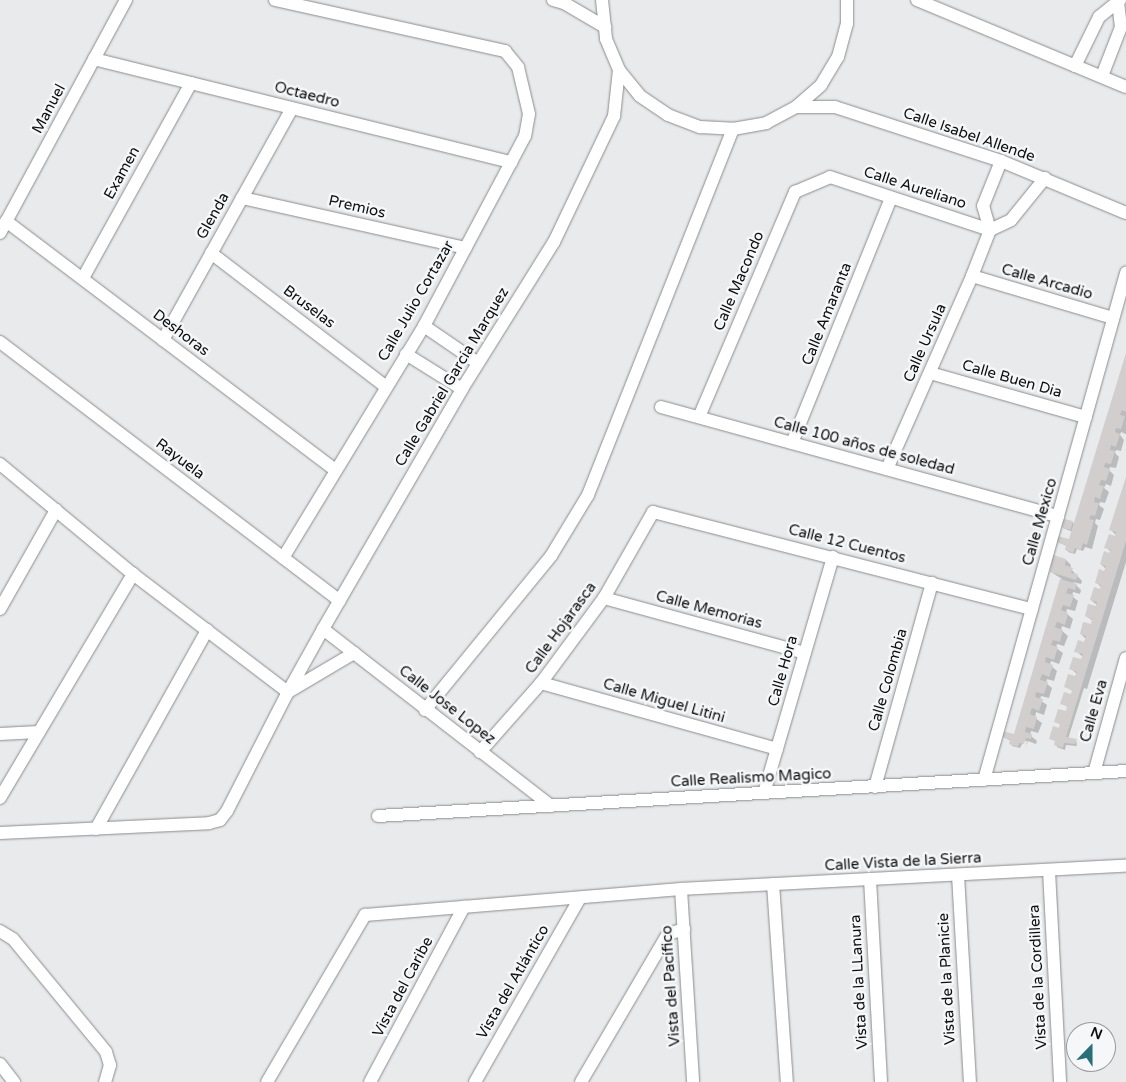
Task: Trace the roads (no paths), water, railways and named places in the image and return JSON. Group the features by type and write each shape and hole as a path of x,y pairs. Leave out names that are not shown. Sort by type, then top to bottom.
{"street":[{"name":"Manuel","path":"0,233 126,0"},
{"name":"Calle Julio Cortazar","path":"275,0 505,50 518,66 529,114 525,136 424,326 283,558"},
{"path":"554,0 564,3 605,27"},
{"path":"602,0 606,39 619,70 640,96 668,115 700,127 733,129 766,123 796,108 820,85 838,56 847,24 847,0"},
{"path":"917,0 1126,87"},
{"path":"1076,66 1099,17 1118,3 1121,27 1102,76"},
{"name":"Octaedro","path":"94,59 511,162"},
{"name":"Calle Gabriel Garcia Marquez","path":"96,829 209,823 220,820 227,811 288,692 323,629 462,389 554,242 614,116 619,70"},
{"name":"Examen","path":"82,278 190,83"},
{"name":"Calle Isabel Allende","path":"796,108 835,107 1001,161 1126,213"},
{"name":"Glenda","path":"164,340 292,108"},
{"path":"425,710 550,556 588,495 733,129"},
{"path":"1001,161 983,206 990,230 1011,220 1045,178"},
{"name":"Calle Aureliano","path":"830,177 990,230"},
{"name":"Calle Macondo","path":"699,417 794,192 830,177"},
{"name":"Premios","path":"242,198 465,248"},
{"name":"Calle Amaranta","path":"792,443 891,198"},
{"name":"Deshoras","path":"6,221 335,470"},
{"name":"Calle Ursula","path":"887,469 972,276 990,230"},
{"name":"Bruselas","path":"211,253 386,387"},
{"name":"Calle Mexico","path":"984,780 1126,273"},
{"name":"Calle Arcadio","path":"972,276 1113,318"},
{"path":"424,326 478,363"},
{"name":"Rayuela","path":"0,342 340,601"},
{"path":"406,354 462,389"},
{"name":"Calle Buen Dia","path":"930,373 1086,417"},
{"name":"Calle 100 años de soledad","path":"661,407 1058,516"},
{"path":"0,464 133,574 288,692 354,653"},
{"path":"0,609 56,510"},
{"name":"Calle 12 Cuentos","path":"653,512 1032,609"},
{"name":"Calle Hojarasca","path":"480,752 541,683 604,598 653,512"},
{"name":"Calle Hora","path":"764,793 833,557"},
{"path":"0,798 133,574"},
{"name":"Calle Colombia","path":"875,787 932,583"},
{"name":"Calle Memorias","path":"604,598 805,653"},
{"name":"Calle Jose Lopez","path":"323,629 551,806"},
{"path":"0,833 96,829 206,630"},
{"name":"Calle Eva","path":"1094,773 1126,660"},
{"name":"Calle Miguel Litini","path":"541,683 777,750"},
{"path":"0,734 39,732"},
{"name":"Calle Realismo Magico","path":"378,816 1126,771"},
{"name":"Calle Vista de la Sierra","path":"267,1082 365,915 681,889 1126,866"},
{"name":"Vista de la Cordillera","path":"1049,870 1060,1082"},
{"name":"Vista de la Planicie","path":"958,875 970,1082"},
{"name":"Vista de la LLanura","path":"870,879 881,1082"},
{"path":"773,884 786,1082"},
{"name":"Vista del Pacífico","path":"681,889 693,1082"},
{"name":"Vista del Atlántico","path":"475,1082 580,898"},
{"name":"Vista del Caribe","path":"370,1082 464,907"},
{"path":"582,1082 668,934 684,929"},
{"path":"0,932 13,939 106,1052 110,1065 105,1082"},
{"path":"0,1064 14,1082"}]}
